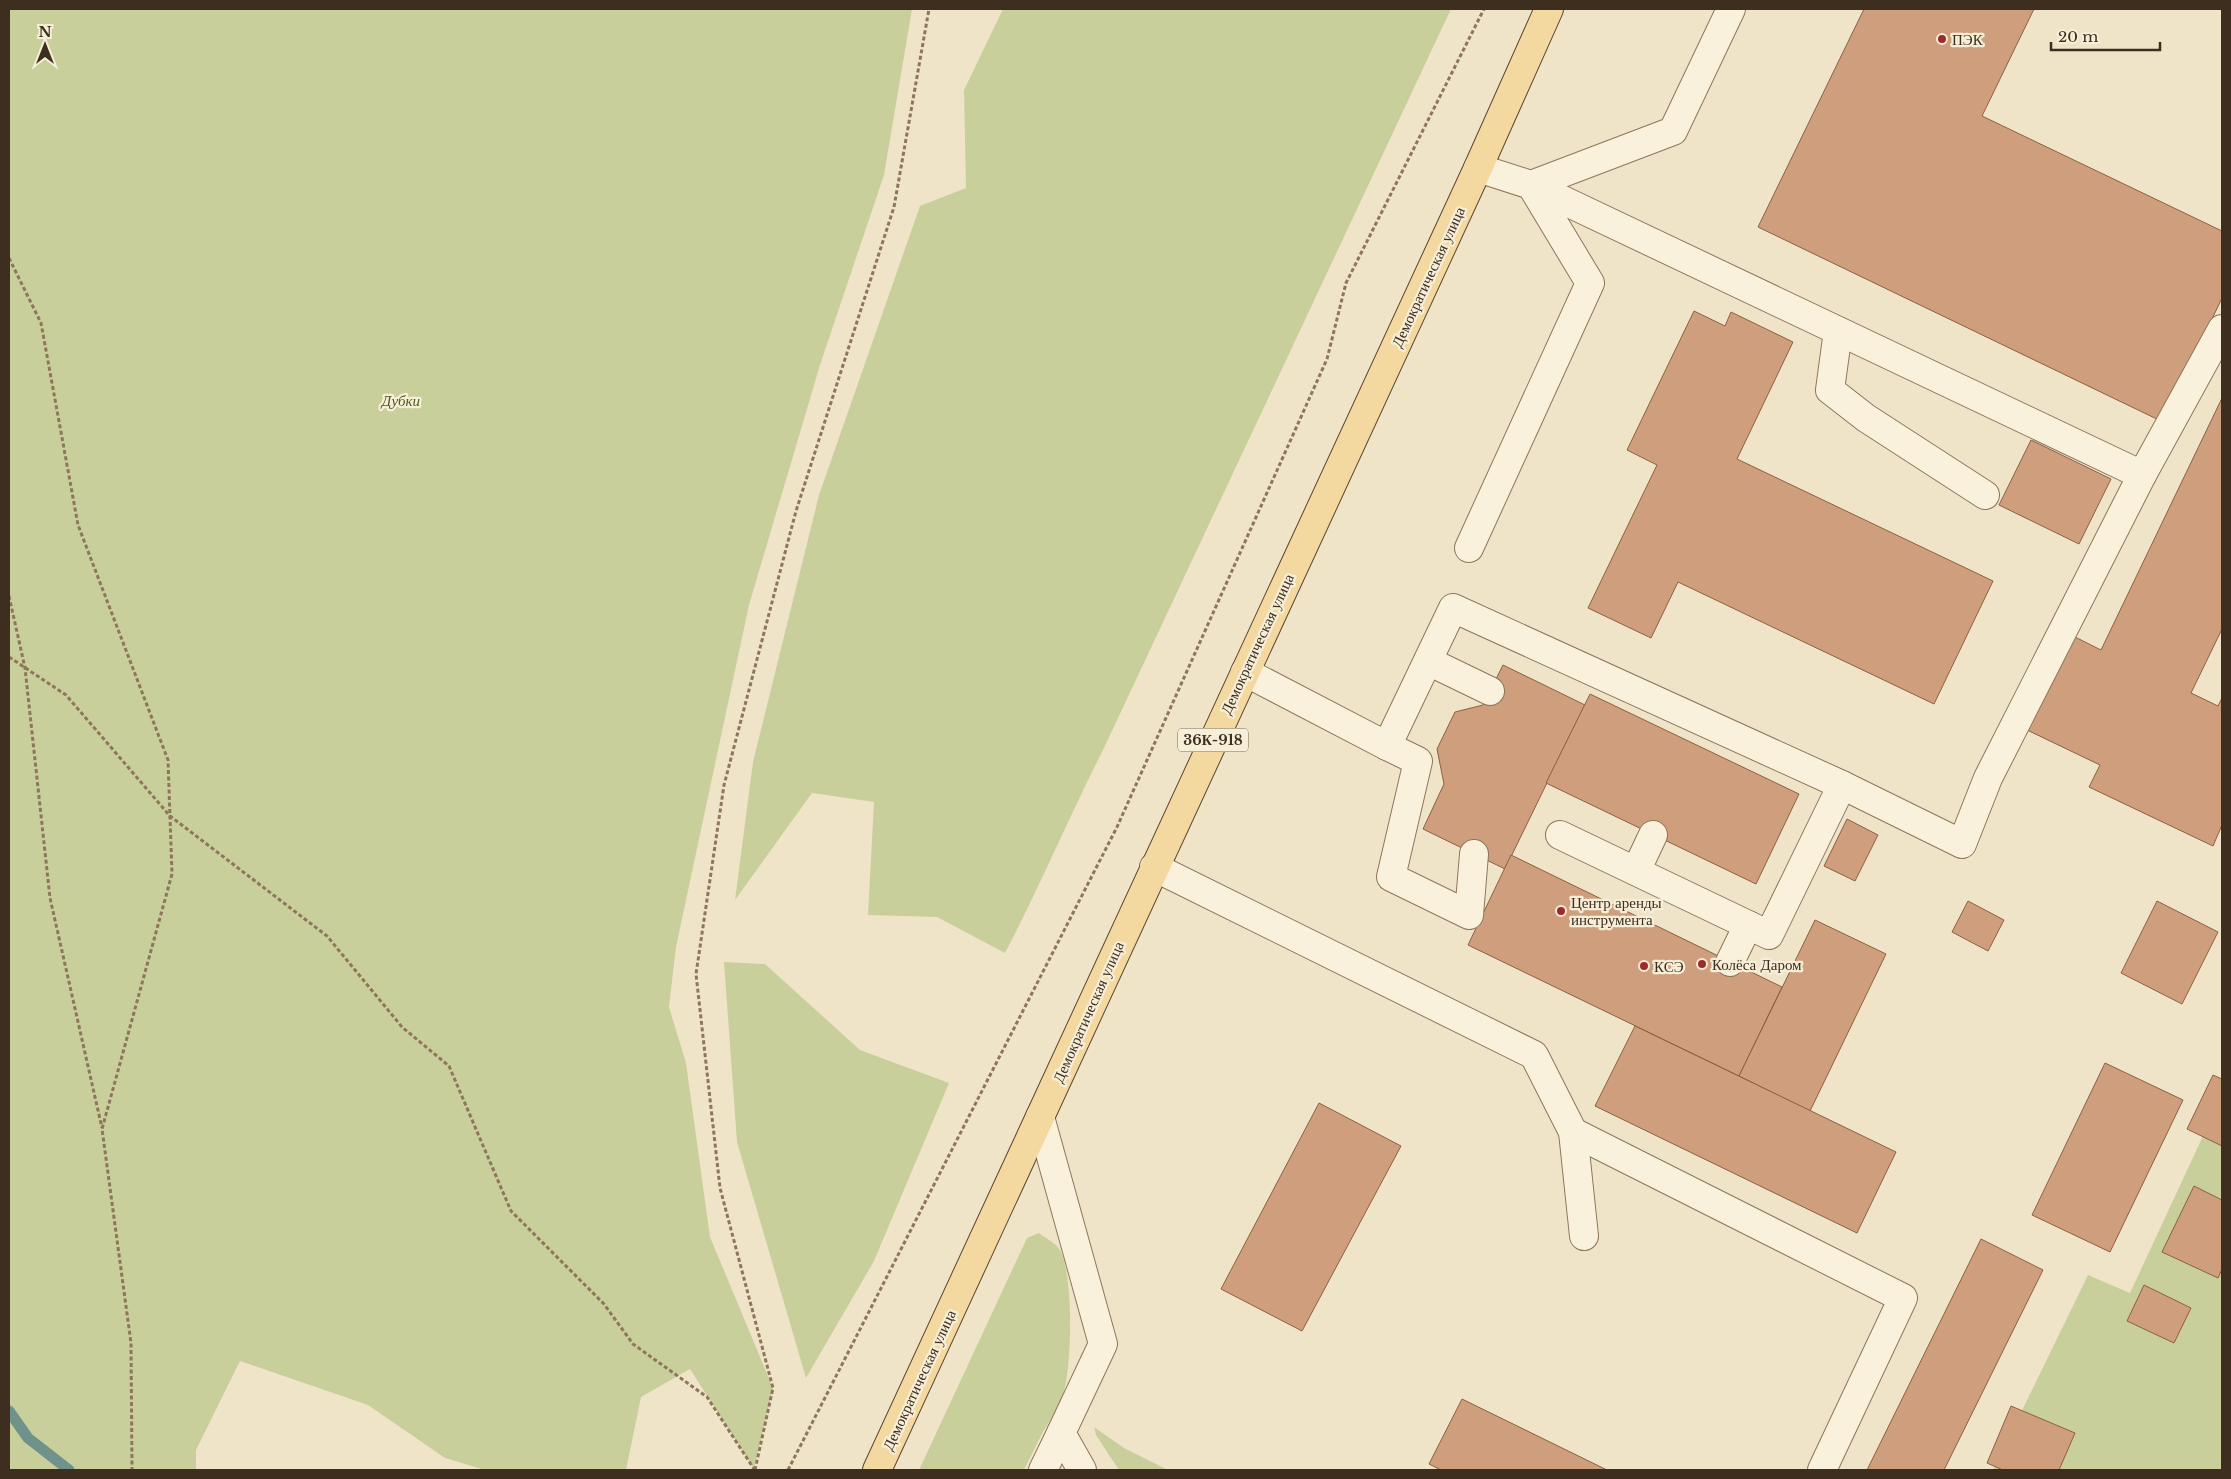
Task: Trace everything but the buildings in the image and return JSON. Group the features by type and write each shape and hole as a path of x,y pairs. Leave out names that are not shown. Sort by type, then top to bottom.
{"main road":[{"name":"Демократическая улица","path":"877,1470 1478,168 1549,9"}],"lane":[{"path":"1531,185 1673,131 1731,9"},
{"path":"1478,168 1531,185 2142,475"},
{"path":"1469,548 1590,283 1531,185"},
{"path":"1387,746 1453,608 1842,785 1962,844 1988,778 2142,475 2222,329"},
{"path":"1838,331 1830,390 1866,418 1985,495"},
{"path":"1428,661 1490,691"},
{"path":"1245,672 1418,761 1391,877 1469,915 1474,854"},
{"path":"1560,835 1769,935 1842,785"},
{"path":"1636,871 1653,835"},
{"path":"1154,867 1534,1055 1573,1132 1584,1236"},
{"path":"1730,962 1748,925"},
{"path":"1040,1117 1103,1344 1043,1470"},
{"path":"1573,1132 1904,1298 1822,1470"},
{"path":"1061,1433 1082,1470"}],"path":[{"path":"754,1470 773,1388 720,1188 696,974 724,785 796,511 894,207 929,9"},
{"path":"788,1470 1117,827 1327,359 1346,283 1484,9"},
{"path":"9,258 41,323 78,524 168,760 172,874 102,1129"},
{"path":"9,596 25,668 50,898 102,1129 131,1344 132,1470"},
{"path":"9,657 66,695 170,816 327,936 402,1027 449,1066 511,1211 604,1304 633,1344 707,1397 754,1470"}],"green space":[{"name":"Дубки","path":"9,9 912,9 884,175 820,365 749,605 676,947 669,1007 686,1063 710,1237 773,1388 754,1469 690,1369 641,1397 626,1470 485,1470 445,1458 368,1405 240,1361 196,1450 196,1470 9,1470"},
{"path":"1003,9 1451,9 1103,750 1005,953 937,917 868,915 874,802 812,793 735,900 753,762 819,495 920,206 966,188 964,90"},
{"path":"724,962 765,964 860,1050 949,1083 874,1261 806,1378 737,1142"},
{"path":"2222,1095 2222,1470 1993,1470 2088,1275 2130,1293"},
{"path":"1039,1233 1060,1250 1068,1280 1070,1344 1066,1382 1059,1405 1024,1470 919,1470 1027,1238"},
{"path":"1094,1427 1124,1448 1168,1470 1119,1470 1096,1435"}],"waterway":[{"path":"9,1411 28,1438 69,1470"}],"place":[{"name":"ПЭК","path":"1942,39"},
{"name":"Центр аренды инструмента","path":"1561,911"},
{"name":"Колёса Даром","path":"1702,964"},
{"name":"КСЭ","path":"1644,966"}]}
